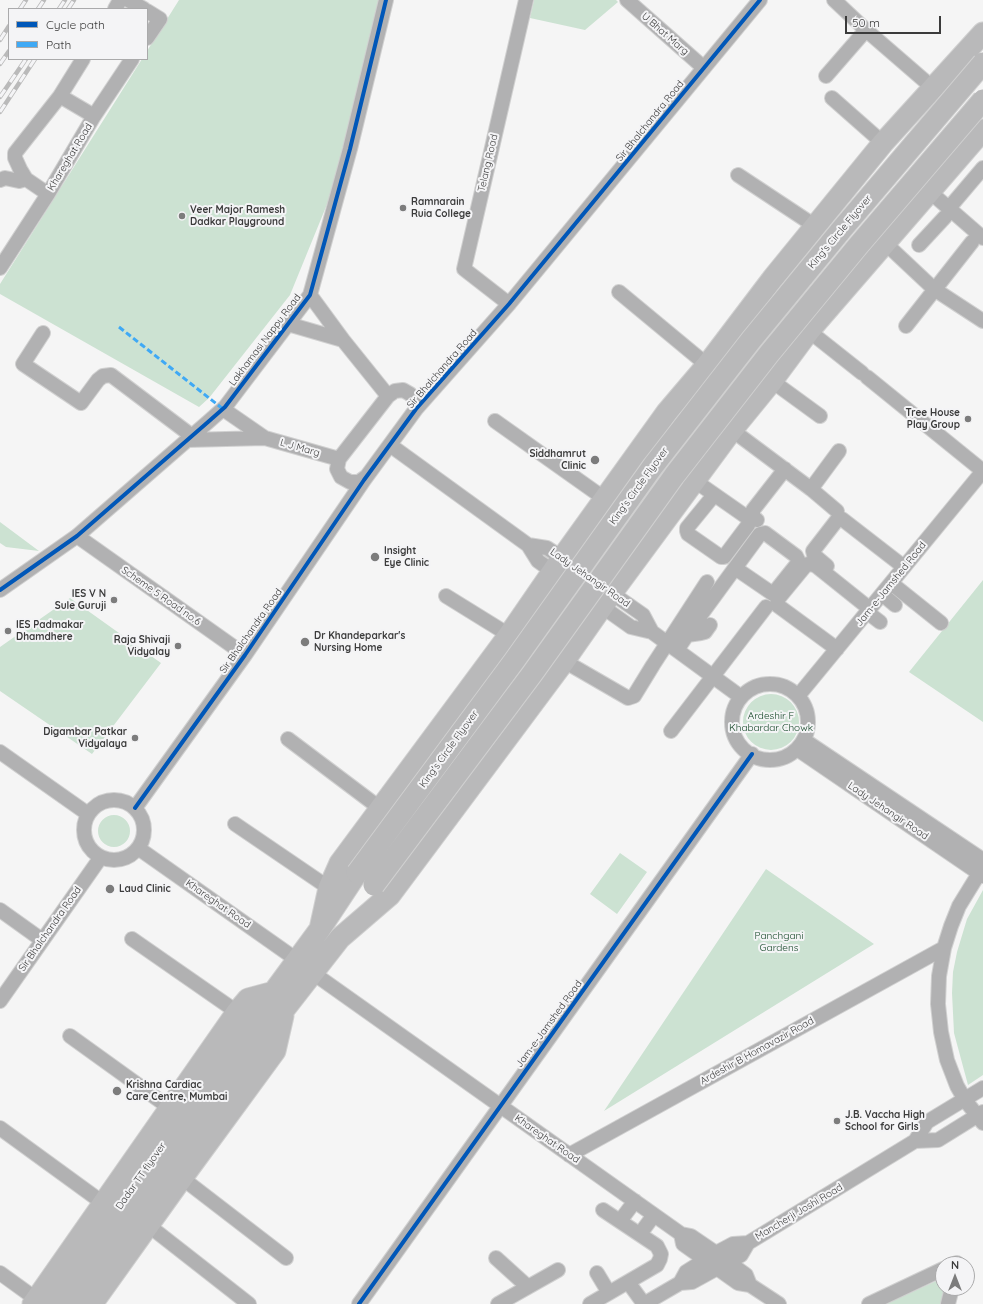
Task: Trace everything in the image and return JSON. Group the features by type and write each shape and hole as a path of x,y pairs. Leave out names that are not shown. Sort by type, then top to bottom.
{"highway":[{"path":"320,929 329,888 340,863 510,635 667,412 708,365 773,278 883,143 983,33"},
{"name":"King's Circle Flyover","path":"238,1056 274,992 320,929 357,873 514,661 653,466 751,340 842,229 983,63"},
{"name":"King's Circle Flyover","path":"340,938 374,885 532,674 679,470 769,354 848,258 983,100"},
{"path":"238,1056 284,1011 340,938 390,895 564,661 732,430 772,381 809,331 983,130"},
{"path":"41,1302 103,1203 238,1012 248,999 274,992"},
{"path":"92,1304 275,1051 284,1011"},
{"name":"Dadar TT flyover","path":"41,1302 238,1056"},
{"name":"Dadar TT flyover","path":"72,1304 141,1204 238,1056"}],"street":[{"path":"128,0 142,8"},
{"name":"Lakhamasi Nappu Road","path":"0,590 77,536 223,408 310,295 350,149 386,0"},
{"name":"Telang Road","path":"509,304 464,269 526,0"},
{"name":"U Bhat Marg","path":"627,0 704,68"},
{"name":"Sir Bhalchandra Road","path":"135,808 245,655 367,476 416,408 509,304 760,0"},
{"path":"834,0 933,88"},
{"path":"148,12 160,19 148,37"},
{"path":"826,76 866,30"},
{"path":"48,194 26,179 15,158 15,153 60,96 82,60"},
{"path":"94,116 129,60"},
{"name":"Khareghat Road","path":"0,268 4,252 48,194 94,116 60,96"},
{"path":"832,98 883,143"},
{"path":"919,245 983,168"},
{"path":"738,175 815,226"},
{"path":"0,180 5,178 19,181 26,179"},
{"path":"906,326 977,237 926,195"},
{"path":"885,243 934,289 983,321"},
{"path":"619,292 708,365"},
{"path":"310,295 343,340 388,396"},
{"path":"288,324 343,340"},
{"path":"809,331 983,471"},
{"path":"43,334 23,364 81,403 98,380 103,376 111,375 190,438 265,438"},
{"path":"772,381 820,416"},
{"path":"367,476 359,482 350,482 341,477 337,469 339,459 388,396 395,391 403,390 410,394 415,400 416,408"},
{"name":"L J Marg","path":"223,408 265,438 339,459"},
{"path":"495,422 605,499"},
{"path":"732,430 811,489 837,511"},
{"name":"Lady Jehangir Road","path":"390,445 528,545 547,548 558,565 607,600 642,615 652,632 713,675 741,697"},
{"path":"811,489 839,451"},
{"path":"757,520 753,517 753,510 785,469"},
{"name":"Jam-e-Jamshed Road","path":"798,696 983,471"},
{"path":"695,481 748,518 748,526 724,556 721,557 688,534 687,531 687,528 714,495"},
{"path":"880,622 874,605 813,553 813,551 837,520 842,519 904,567"},
{"path":"672,646 687,634 735,568 762,533 765,533 796,556 798,560 797,564 773,594 735,568"},
{"name":"Scheme 5 Road no.6","path":"77,536 245,655"},
{"path":"837,649 777,605 778,599 806,565 815,565 874,605 895,605"},
{"path":"564,661 628,698 631,698 672,646 708,582"},
{"path":"891,583 922,613 941,623"},
{"path":"446,596 510,635"},
{"path":"671,731 766,607"},
{"path":"687,634 705,632 710,625"},
{"path":"764,684 777,684 789,689 798,696 805,706 808,721 807,733 800,744 780,758 771,759 752,754 746,750 737,739 734,732 732,717 741,697 746,692 764,684"},
{"path":"288,739 381,809"},
{"name":"Lady Jehangir Road","path":"800,744 982,869 959,906 951,926 944,948 939,976 938,1004 941,1032 947,1060 957,1086 965,1100 981,1117"},
{"path":"0,752 88,814"},
{"name":"Jam-e-Jamshed Road","path":"359,1304 752,754"},
{"path":"117,800 127,802 135,808 143,823 144,834 138,848 131,855 122,859 112,860 92,851 86,842 84,832 85,821 88,814 96,806 106,801 117,800"},
{"path":"235,824 329,888"},
{"name":"Khareghat Road","path":"138,848 297,960"},
{"name":"Sir Bhalchandra Road","path":"0,1001 101,856"},
{"path":"0,910 42,940"},
{"path":"132,939 238,1012"},
{"name":"Ardeshir B Homavazir Road","path":"569,1155 944,948"},
{"name":"Khareghat Road","path":"313,973 681,1234 691,1236 711,1256 723,1265 746,1275 750,1285 778,1304"},
{"path":"70,1036 170,1108"},
{"name":"Mancherji Joshi Road","path":"644,1304 680,1283 686,1272 711,1256 733,1244 748,1243 915,1141 927,1122 983,1088"},
{"name":"Mancherji Joshi Road","path":"915,1141 938,1140 981,1117"},
{"path":"0,1128 103,1203"},
{"path":"182,1178 286,1258"},
{"path":"620,1221 635,1201"},
{"path":"590,1304 657,1265 660,1259 657,1246 603,1210"},
{"path":"640,1234 654,1215"},
{"path":"148,1225 249,1304"},
{"path":"680,1283 692,1282 741,1255 748,1243"},
{"path":"496,1258 528,1287"},
{"path":"500,1304 558,1270"},
{"path":"597,1273 609,1293"},
{"path":"0,1274 41,1302"},
{"path":"870,1304 935,1274"},
{"path":"628,1282 644,1304"}],"green space":[{"name":"Veer Major Ramesh Dadkar Playground","path":"179,0 385,0 350,148 290,295 209,398 199,407 0,294 0,284 141,60 148,60 148,49"},
{"path":"534,0 616,0 618,2 585,30 530,18"},
{"path":"0,522 39,551 6,547 0,543"},
{"path":"983,580 983,722 909,672"},
{"path":"70,598 161,663 92,754 0,691 0,647"},
{"name":"Ardeshir F Khabardar Chowk","path":"765,694 777,694 787,698 795,706 799,716 799,728 795,738 787,746 777,750 765,750 755,746 747,738 743,728 743,716 747,706 755,698"},
{"path":"111,815 117,815 127,822 130,831 129,837 123,844 117,847 111,847 101,840 98,834 98,828 105,818"},
{"path":"620,853 647,872 617,914 590,894"},
{"name":"Panchgani Gardens","path":"766,869 874,944 604,1111"},
{"path":"983,890 983,1075 968,1085 954,1033 952,993 953,972 957,952 967,919"},
{"path":"935,1282 935,1296 946,1296 944,1304 885,1304"}],"railway":[{"path":"21,8 26,0"},
{"path":"39,8 44,0"},
{"path":"60,8 65,0"},
{"path":"69,8 74,0"},
{"path":"0,40 8,28"},
{"path":"0,64 8,52"},
{"path":"0,97 25,60"},
{"path":"0,112 34,60"}],"marked path":[{"path":"119,327 223,409"}],"cycle path":[{"path":"0,590 77,536 225,407 310,295 350,149 386,0"},
{"path":"135,808 245,655 364,480 416,409 509,304 760,0"},
{"path":"359,1304 752,754"}],"place":[{"name":"Ramnarain Ruia College","path":"403,208"},
{"name":"Veer Major Ramesh Dadkar Playground","path":"182,216"},
{"name":"Tree House Play Group","path":"968,419"},
{"name":"Siddhamrut Clinic","path":"595,460"},
{"name":"Insight Eye Clinic","path":"375,557"},
{"name":"IES V N Sule Guruji","path":"114,600"},
{"name":"IES Padmakar Dhamdhere","path":"8,631"},
{"name":"Dr Khandeparkar's Nursing Home","path":"305,642"},
{"name":"Raja Shivaji Vidyalay","path":"178,646"},
{"name":"Digambar Patkar Vidyalaya","path":"135,738"},
{"name":"Laud Clinic","path":"110,889"},
{"name":"Krishna Cardiac Care Centre, Mumbai","path":"117,1091"},
{"name":"J.B. Vaccha High School for Girls","path":"837,1121"}]}
